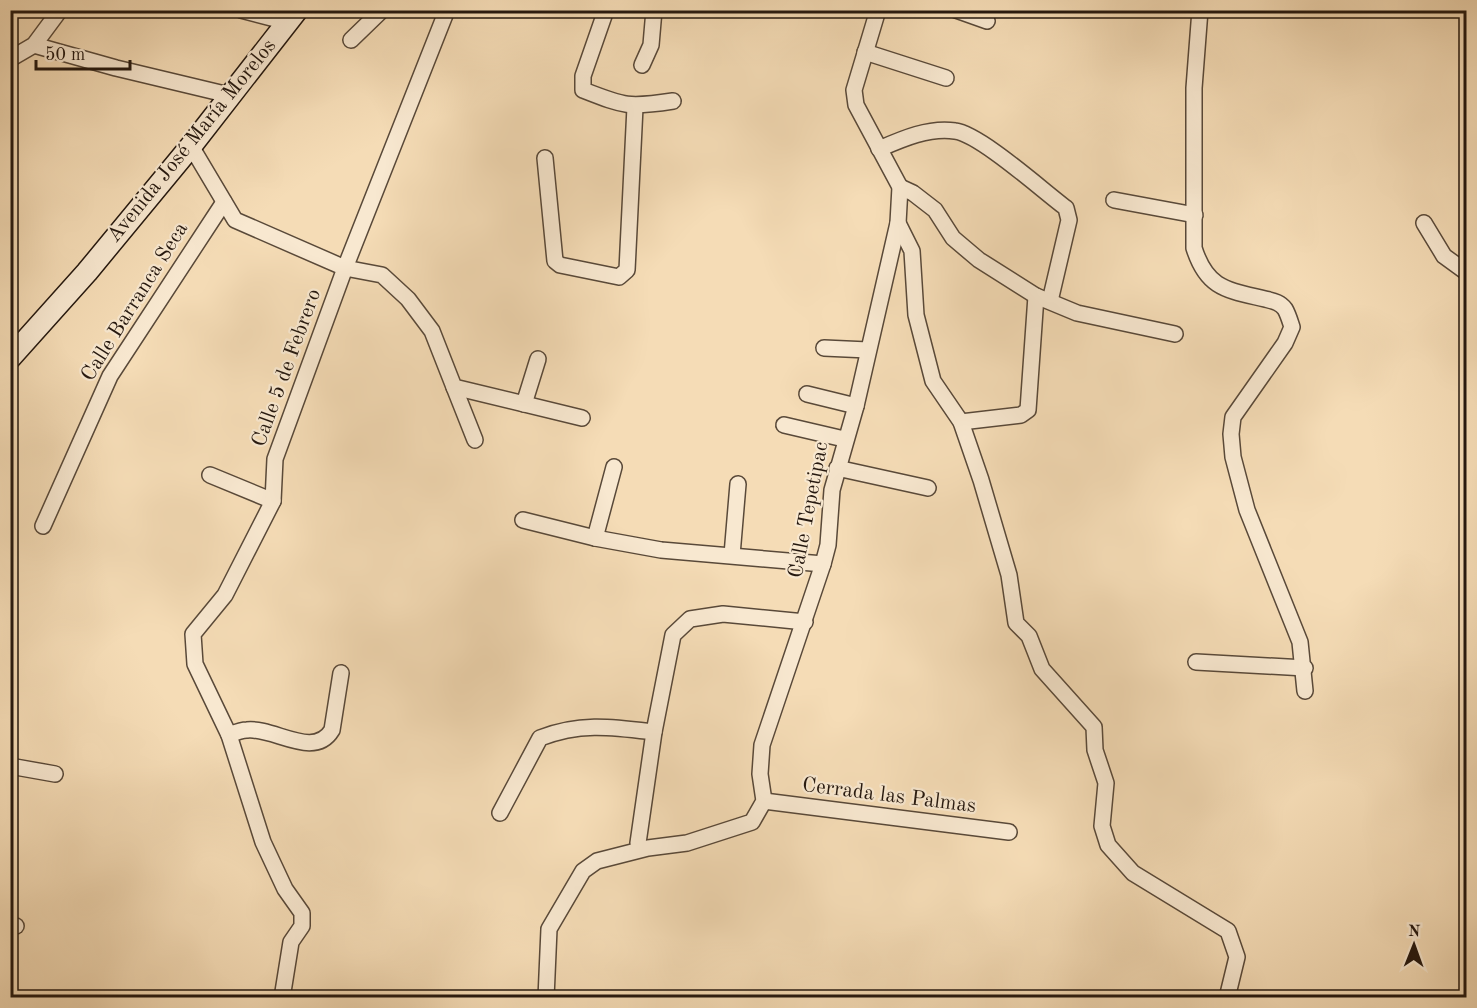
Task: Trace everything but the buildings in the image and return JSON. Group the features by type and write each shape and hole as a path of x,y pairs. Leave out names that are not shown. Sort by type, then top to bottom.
{"main road":[{"name":"Avenida José María Morelos","path":"10,358 87,272 191,146 292,16"}],"street":[{"path":"11,59 34,45 60,10"},
{"path":"241,10 292,16"},
{"path":"351,40 382,10"},
{"name":"Calle 5 de Febrero","path":"282,998 291,942 302,926 302,913 285,889 263,842 229,735 195,664 194,634 225,595 273,501 275,459 345,268 447,10"},
{"path":"606,10 583,76 582,90 622,105 635,107 673,102"},
{"path":"642,65 651,45 654,10"},
{"path":"878,10 854,90 856,105 900,187 913,193 935,210 953,238 979,260 1043,299 1077,313 1175,334"},
{"path":"956,10 987,21"},
{"path":"1200,10 1194,88 1194,248 1200,267 1212,281 1233,292 1278,302 1286,309 1292,327 1285,343 1233,417 1231,434 1233,457 1247,510 1293,620 1305,668 1305,691"},
{"path":"34,45 116,68 229,95"},
{"path":"865,52 946,78"},
{"path":"545,158 555,261 560,266 619,277 627,270 635,107"},
{"path":"879,149 929,132 957,131 978,141 1066,208 1069,220 1043,299 1028,410 1022,415 961,422"},
{"path":"191,146 235,220 345,268 382,275 408,299 432,331 475,440"},
{"name":"Calle Tepetipac","path":"764,801 760,774 762,745 828,545 832,490 844,439 856,406 897,223 900,187"},
{"path":"1114,200 1195,215"},
{"name":"Calle Barranca Seca","path":"43,526 110,376 224,202"},
{"path":"897,223 912,251 916,315 933,381 961,422 1009,575 1016,623 1029,636 1042,669 1094,727 1095,750 1106,783 1102,826 1108,845 1133,873 1228,931 1237,957 1227,998"},
{"path":"1424,224 1444,256 1467,272"},
{"path":"824,348 868,351"},
{"path":"524,404 538,359"},
{"path":"454,387 582,418"},
{"path":"807,394 856,406"},
{"path":"784,425 844,439"},
{"path":"595,538 614,467"},
{"path":"837,468 928,488"},
{"path":"210,475 273,501"},
{"path":"732,555 738,484"},
{"path":"522,520 595,538 662,550 823,564"},
{"path":"638,843 654,732 673,635 690,619 723,614 804,622"},
{"path":"1196,662 1305,668"},
{"path":"229,735 248,730 318,743 327,738 332,730 341,673"},
{"path":"500,813 540,738 564,729 602,726 654,732"},
{"path":"10,766 55,774"},
{"path":"546,998 549,929 583,871 597,861 648,848 687,843 752,822 764,801"},
{"name":"Cerrada las Palmas","path":"764,801 1009,832"}]}
